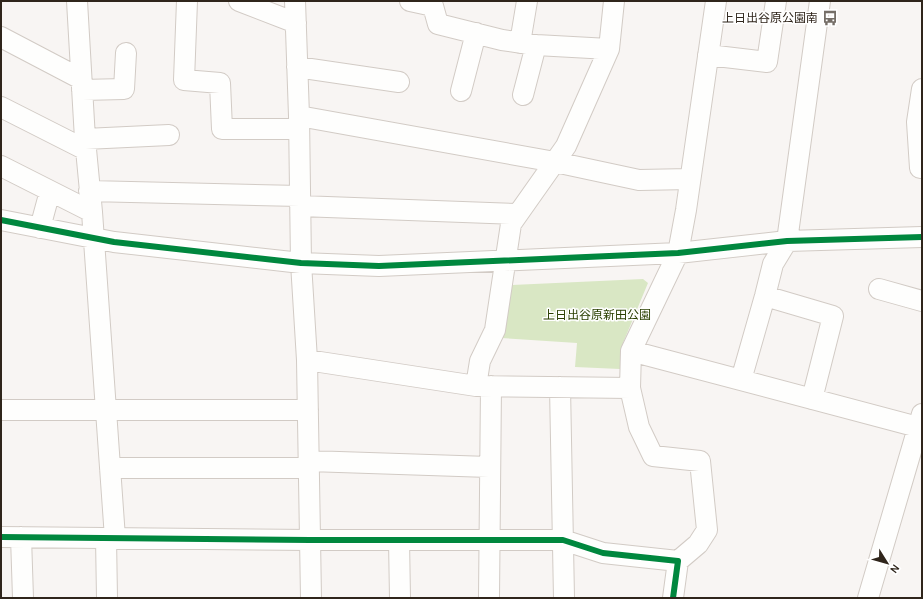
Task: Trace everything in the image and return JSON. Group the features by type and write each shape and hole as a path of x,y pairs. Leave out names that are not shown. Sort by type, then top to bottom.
{"street":[{"path":"76,1 85,144 92,212 110,468 111,538 107,598"},
{"path":"187,1 184,80 220,83 222,129 299,123 555,162 639,180 690,179"},
{"path":"239,1 296,23"},
{"path":"295,1 299,123 301,263 307,360 311,598"},
{"path":"410,1 434,3 438,24 502,40 528,44 609,49"},
{"path":"523,95 528,44 527,1"},
{"path":"489,598 489,467 480,361 495,330 511,224 566,146 609,49 614,1"},
{"path":"673,598 678,561 698,544 707,530 700,461 653,456 639,427 630,388 631,351 678,253 716,1"},
{"path":"708,54 767,62 776,1"},
{"path":"741,380 773,264 788,241 820,1"},
{"path":"461,91 476,33"},
{"path":"1,37 81,85 124,89 126,53"},
{"path":"297,67 399,82"},
{"path":"922,89 920,111 917,122 920,168 922,168"},
{"path":"1,107 85,144 169,135"},
{"path":"1,166 92,212"},
{"path":"40,228 50,191"},
{"path":"90,191 300,201 518,214"},
{"path":"1,220 114,242 301,263 379,266 678,253 788,241 922,237"},
{"path":"880,289 922,301"},
{"path":"765,296 833,316 812,399"},
{"path":"631,351 812,399 921,423 868,598"},
{"path":"307,360 483,386 630,388"},
{"path":"560,387 564,598"},
{"path":"1,410 308,410"},
{"path":"110,468 309,465 489,467"},
{"path":"1,537 310,540 563,540 603,553 678,561"},
{"path":"21,537 23,598"},
{"path":"400,540 400,598"}],"green space":[{"name":"上日出谷原新田公園","path":"643,279 648,283 623,343 620,369 575,367 577,343 501,338 512,285"}],"cycle path":[{"path":"1,220 114,242 301,263 379,266 678,253 787,241 922,237"},
{"path":"1,537 310,540 563,540 603,553 678,561 673,598"}],"place":[{"name":"上日出谷原公園南","path":"830,18"}]}
